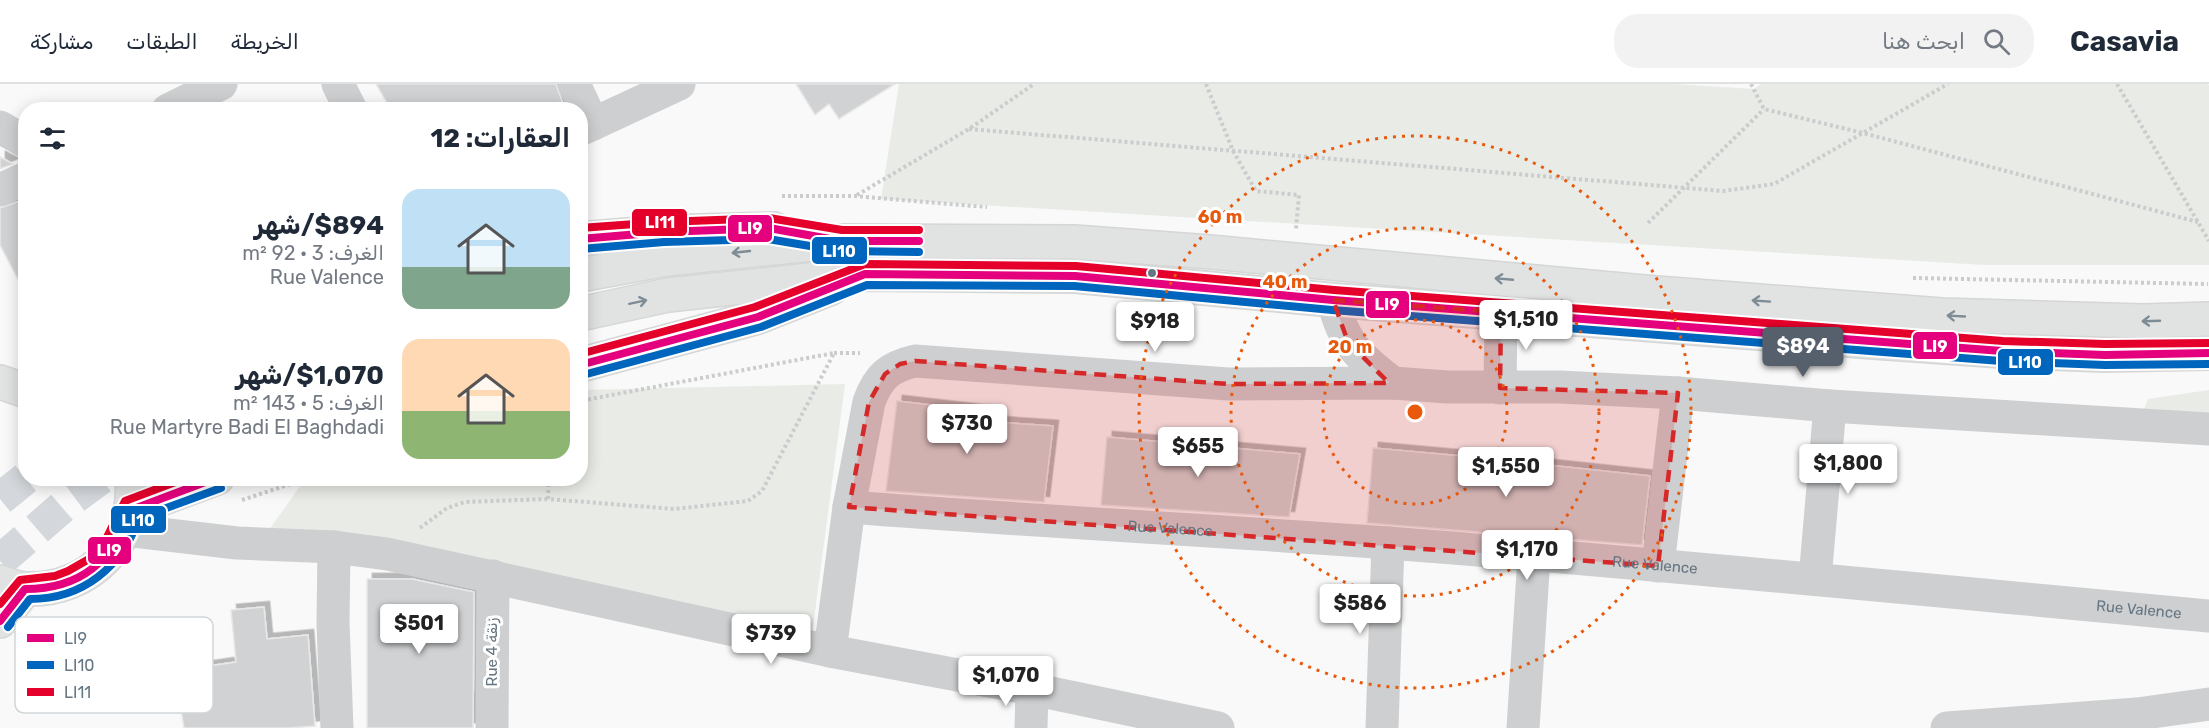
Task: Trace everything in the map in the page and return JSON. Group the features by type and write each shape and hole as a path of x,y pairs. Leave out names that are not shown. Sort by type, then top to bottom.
{"main road":[{"path":"588,238 663,232 769,228 841,241"},
{"path":"588,274 667,259 841,241 1074,242 1210,252 1644,292 1942,315 2143,321 2209,319"},
{"path":"588,363 758,317 865,274"},
{"path":"588,312 668,295 865,274 1076,276 1333,300 2002,351 2105,355 2209,353"},
{"path":"0,382 18,389"},
{"path":"0,399 18,394"},
{"path":"0,621 13,586 56,587 85,576 109,556 130,506 192,486"}],"street":[{"path":"184,102 221,84"},
{"path":"338,84 347,102"},
{"path":"574,84 579,102"},
{"path":"588,127 679,84"},
{"path":"0,127 18,137"},
{"path":"0,190 18,182"},
{"path":"1333,300 1338,324 1348,342 1393,383"},
{"path":"1500,388 1501,312"},
{"path":"830,651 849,507 868,402 874,387 885,374 900,364 915,361 1228,384 1393,383 1500,388 1560,387 1678,393 1830,406 2209,429"},
{"path":"1658,566 1678,393"},
{"path":"1815,579 1830,406"},
{"path":"130,506 237,543 334,547 387,554 830,651 1032,689 1218,728"},
{"name":"Rue Valence","path":"849,507 1388,543 1815,579 2209,616"},
{"path":"1382,728 1388,543"},
{"path":"334,547 333,623 337,728"},
{"path":"1523,728 1534,556"},
{"name":"Rue 4 زنقة","path":"492,576 492,728"},
{"path":"1031,728 1032,689"},
{"path":"1947,728 2127,714 2209,704"}],"path":[{"path":"855,196 969,129 1034,84"},
{"path":"1206,84 1233,151 1256,190 1299,195 1295,232"},
{"path":"1751,84 1764,110"},
{"path":"969,129 1723,190 1774,184 1948,84"},
{"path":"2117,84 2209,241"},
{"path":"1764,110 1863,133 2198,222"},
{"path":"1648,223 1764,110"},
{"path":"387,554 447,508 457,504 478,501 548,499 675,509 748,501 762,491 834,353 588,399"},
{"path":"548,499 549,486"}],"highlighted area":[{"path":"1333,300 1501,312 1500,388 1678,393 1658,566 849,507 869,402 885,374 900,364 915,361 1228,384 1389,383 1348,342"}],"shaded area":[{"path":"899,84 1672,84 1754,89 1761,84 2206,84 2209,85 2209,265 1985,265 881,199"},
{"path":"845,384 811,642 267,533 300,486 588,486 588,390"},
{"path":"2209,390 2209,416 2143,412 2148,399"}],"building":[{"path":"376,84 556,84 562,102 386,102"},
{"path":"796,84 895,84 839,119 829,104 815,115"},
{"path":"0,157 13,164 0,169"},
{"path":"18,202 18,280 0,245 0,208"},
{"path":"897,401 983,411 982,421 1053,426 1044,502 886,491"},
{"path":"1107,437 1300,454 1289,517 1101,505"},
{"path":"1373,448 1650,476 1642,545 1367,523"},
{"path":"367,579 412,579 474,592 473,728 367,728"},
{"path":"264,607 267,639 308,635 315,726 184,728 182,713 213,713 213,665 236,662 231,610"}],"tunnel":[{"path":"0,499 18,484"},
{"path":"0,561 90,486"}],"transit line":[{"name":"LI11","path":"588,227 769,218 842,230 919,230"},
{"name":"LI9","path":"588,238 663,232 769,228 841,241 919,241"},
{"name":"LI10","path":"588,248 664,242 768,239 840,251 919,252"},
{"name":"LI11","path":"588,352 755,307 865,264 1076,266 1334,290 2003,341 2105,344 2209,343"},
{"name":"LI9","path":"588,363 758,317 865,274 1075,276 1333,300 2002,351 2105,355 2209,353"},
{"name":"LI10","path":"588,374 761,327 867,285 1074,286 1332,310 2001,361 2105,365 2209,364"},
{"name":"LI11","path":"0,604 20,580 55,576 89,559 105,541 125,501 165,486"},
{"name":"LI9","path":"0,621 25,589 63,584 92,569 115,544 131,510 195,486"},
{"name":"LI10","path":"16,617 30,599 49,598 67,593 98,577 122,551 132,536 139,518 221,488"},
{"name":"LI10","path":"8,627 15,618"}]}
